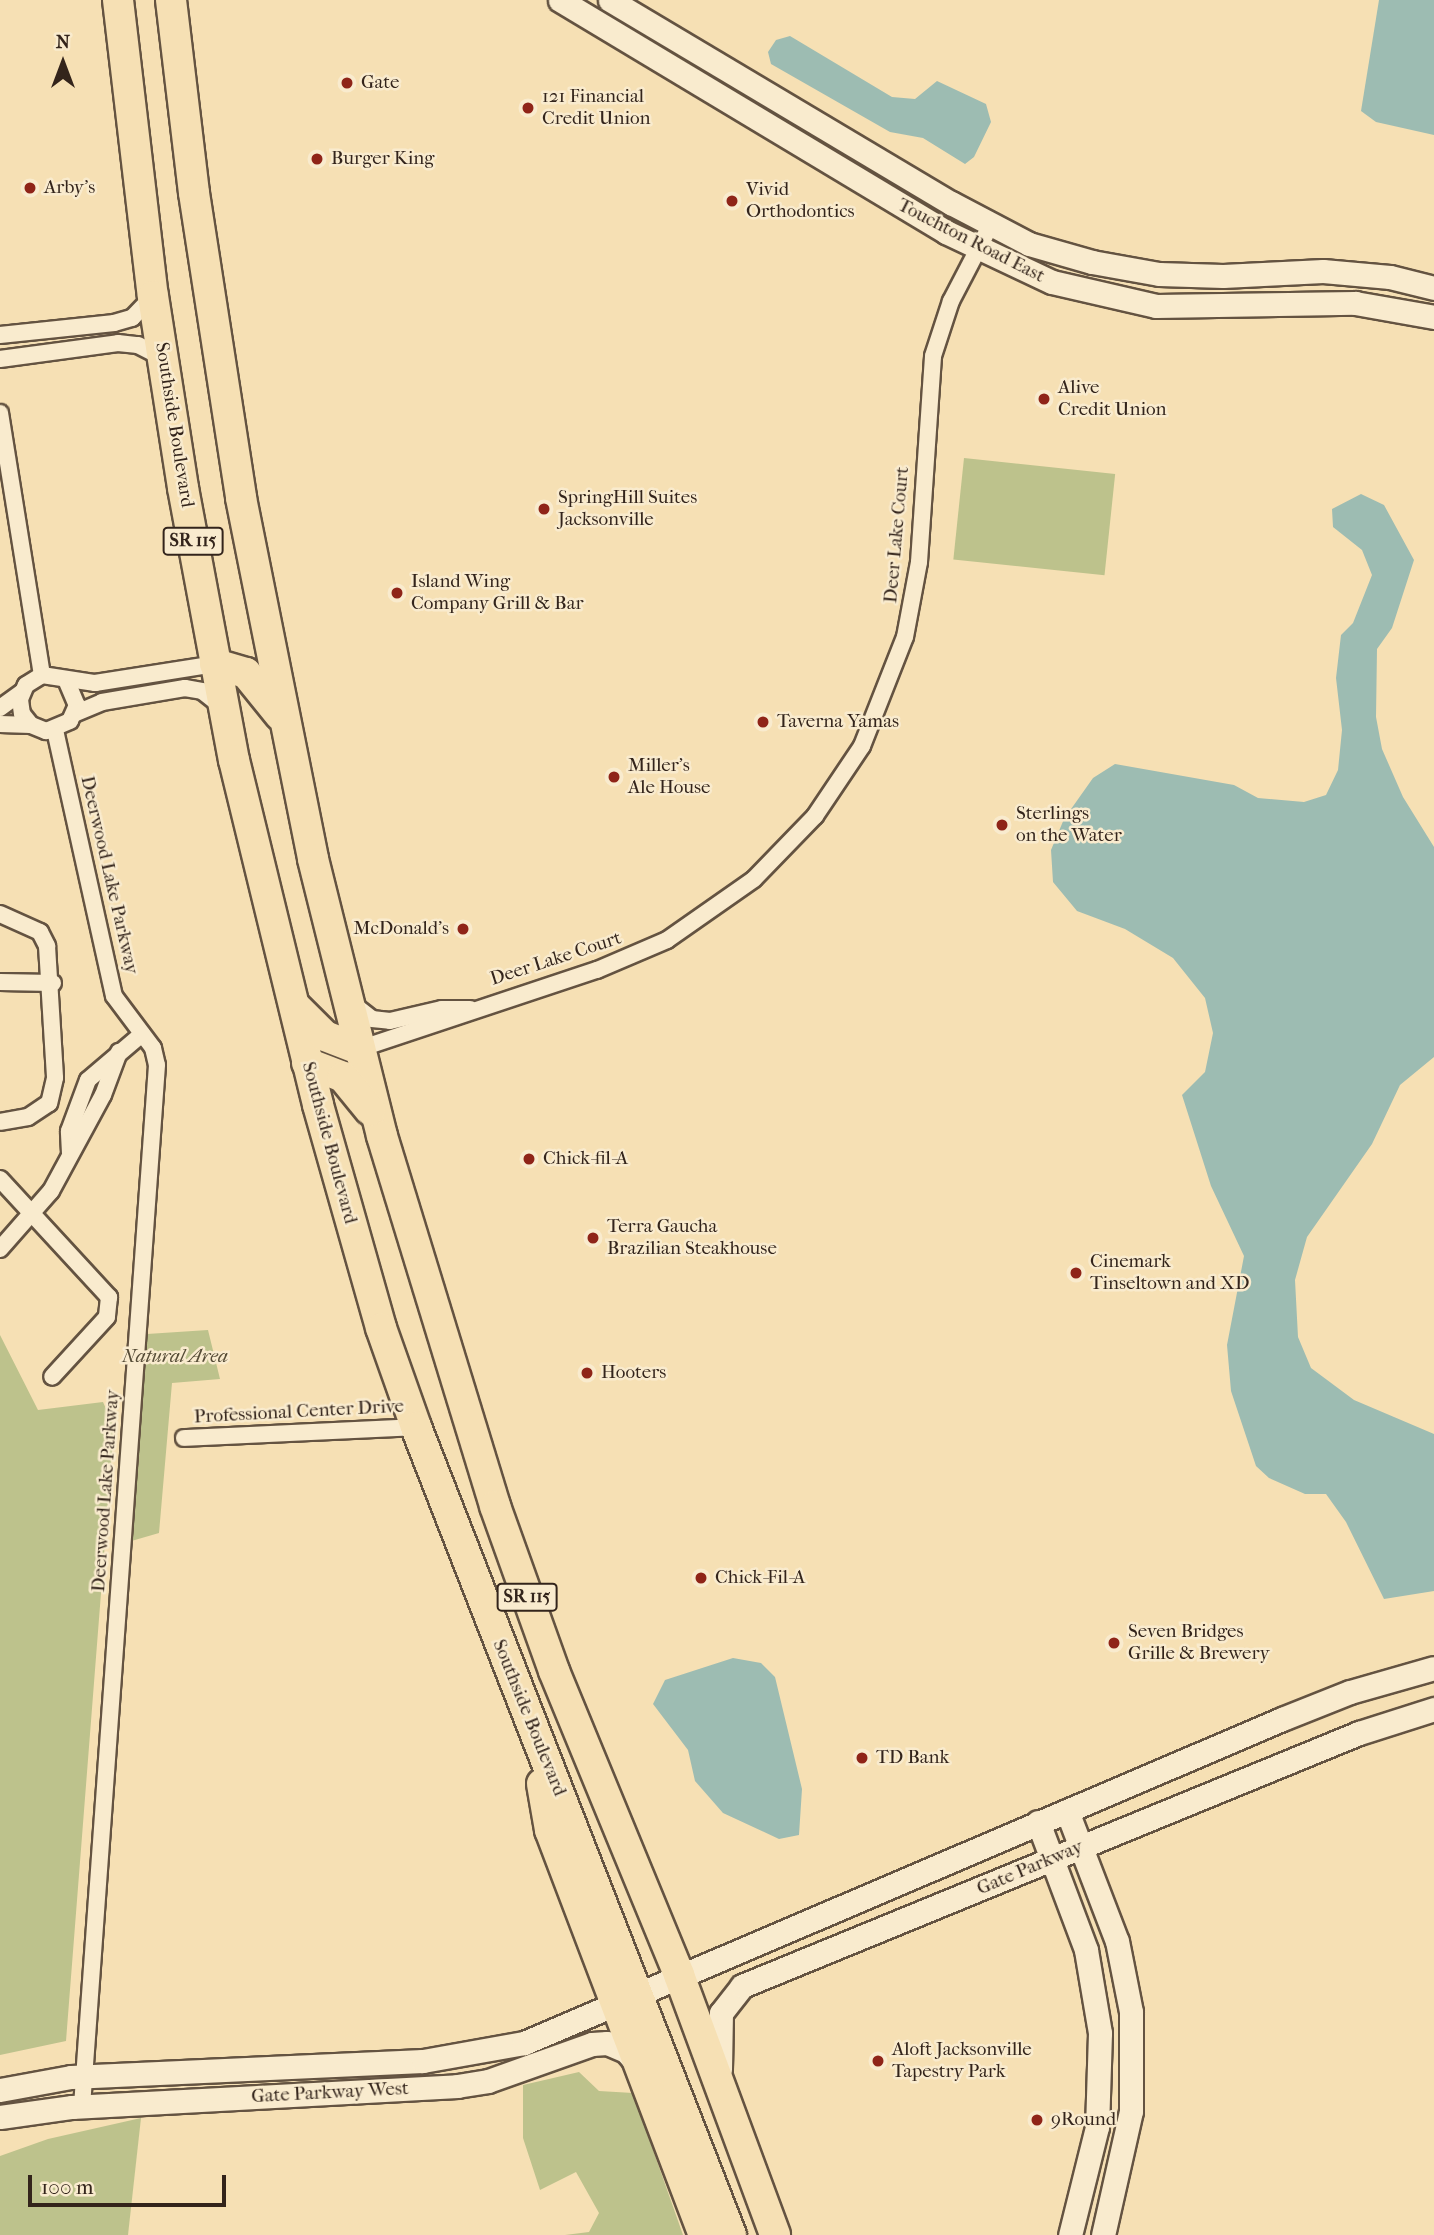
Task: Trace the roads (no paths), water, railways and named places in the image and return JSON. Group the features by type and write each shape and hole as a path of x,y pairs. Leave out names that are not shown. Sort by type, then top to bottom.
{"highway":[{"name":"Southside Boulevard","path":"118,0 153,296 215,664 307,1063 381,1328 416,1427 532,1725 627,1997 732,2235"},
{"name":"SR 115","path":"172,2 216,340 284,721 345,993 382,1136 522,1583 679,1975 723,2102 775,2235"},
{"path":"215,664 246,673 284,721"},
{"path":"291,1000 324,1036 359,1049"},
{"path":"307,1063 343,1077 366,1104 382,1136"},
{"path":"627,1997 643,2070 701,2229"}],"main road":[{"name":"Touchton Road East","path":"559,0 978,248 1052,282 1133,303 1188,308 1355,303 1434,317"},
{"name":"Touchton Road East","path":"610,0 991,225 1056,253 1129,270 1198,277 1323,271 1390,277 1434,288"},
{"path":"707,89 722,65"},
{"name":"Gate Parkway","path":"627,1997 1350,1692 1434,1668"},
{"name":"Gate Parkway","path":"723,2102 721,2013 742,1986 1359,1733 1434,1709"},
{"path":"1067,1811 1117,1941 1133,2038 1128,2134 1103,2235"},
{"path":"1038,1822 1089,1962 1100,2034 1097,2127 1070,2235"},
{"name":"Gate Parkway West","path":"0,2090 84,2076 423,2061 524,2043 627,1997"},
{"name":"Gate Parkway West","path":"0,2117 82,2106 334,2093 488,2081 592,2044 607,2043 626,2050 643,2070"},
{"path":"483,2051 488,2081"},
{"path":"332,2065 334,2093"}],"street":[{"name":"Deer Lake Court","path":"359,1049 442,1025 473,1009 597,970 703,918 787,848 840,782 880,708 905,637 919,562 933,356 951,301 991,225"},
{"path":"0,335 114,324 132,318 153,296"},
{"path":"0,359 118,343 138,345 162,357"},
{"path":"0,413 42,675"},
{"path":"42,675 67,682 95,683 215,664"},
{"path":"0,708 42,675"},
{"path":"67,682 76,697 74,714"},
{"path":"0,724 31,725 55,730 74,714 102,702 185,688 209,694 225,711"},
{"path":"22,692 20,707 31,725"},
{"name":"Deerwood Lake Parkway","path":"55,730 114,996 153,1048 157,1086 82,2106"},
{"path":"0,914 40,932 47,946 53,984 55,1078 49,1103 28,1117 0,1122"},
{"path":"0,982 53,984"},
{"name":"Deer Lake Court","path":"345,993 363,1015 380,1021 442,1009 473,1009"},
{"path":"70,1153 69,1131 88,1080 142,1034"},
{"path":"0,1249 33,1215 95,1109 119,1052"},
{"path":"78,1105 95,1109"},
{"path":"0,1179 109,1297 107,1317 52,1377"},
{"name":"Professional Center Drive","path":"184,1438 416,1427"}],"water":[{"path":"1379,0 1434,0 1434,135 1376,122 1361,111"},
{"path":"790,36 892,97 915,99 937,81 986,104 991,122 974,157 965,164 923,138 890,132 771,64 768,52 776,40"},
{"path":"1361,494 1384,505 1414,560 1392,628 1377,649 1376,717 1382,749 1403,797 1434,847 1434,1057 1400,1085 1372,1144 1307,1237 1295,1280 1298,1337 1311,1368 1354,1400 1434,1434 1434,1591 1384,1599 1346,1522 1326,1494 1305,1494 1269,1478 1256,1466 1231,1391 1227,1345 1244,1256 1211,1186 1182,1095 1205,1072 1213,1033 1205,998 1173,958 1125,929 1077,911 1053,882 1051,850 1064,819 1093,778 1115,764 1234,785 1258,798 1304,802 1326,795 1338,770 1342,730 1336,678 1341,635 1353,623 1372,575 1362,550 1333,527 1332,509"},
{"path":"733,1658 761,1663 775,1677 802,1789 799,1835 779,1839 723,1813 695,1781 688,1750 653,1704 665,1680"}],"place":[{"name":"Gate","path":"347,83"},
{"name":"121 Financial Credit Union","path":"528,108"},
{"name":"Burger King","path":"317,159"},
{"name":"Arby's","path":"30,188"},
{"name":"Vivid Orthodontics","path":"732,201"},
{"name":"Alive Credit Union","path":"1044,399"},
{"name":"SpringHill Suites Jacksonville","path":"544,509"},
{"name":"Island Wing Company Grill & Bar","path":"397,593"},
{"name":"Taverna Yamas","path":"763,722"},
{"name":"Miller's Ale House","path":"614,777"},
{"name":"Sterlings on the Water","path":"1002,825"},
{"name":"McDonald's","path":"463,929"},
{"name":"Chick-fil-A","path":"529,1159"},
{"name":"Terra Gaucha Brazilian Steakhouse","path":"593,1238"},
{"name":"Cinemark Tinseltown and XD","path":"1076,1273"},
{"name":"Hooters","path":"587,1373"},
{"name":"Chick-Fil-A","path":"701,1578"},
{"name":"Seven Bridges Grille & Brewery","path":"1114,1643"},
{"name":"TD Bank","path":"862,1758"},
{"name":"Aloft Jacksonville Tapestry Park","path":"878,2061"},
{"name":"9Round","path":"1037,2120"}],"park label":[{"name":"Natural Area","path":"175,1357"}]}
